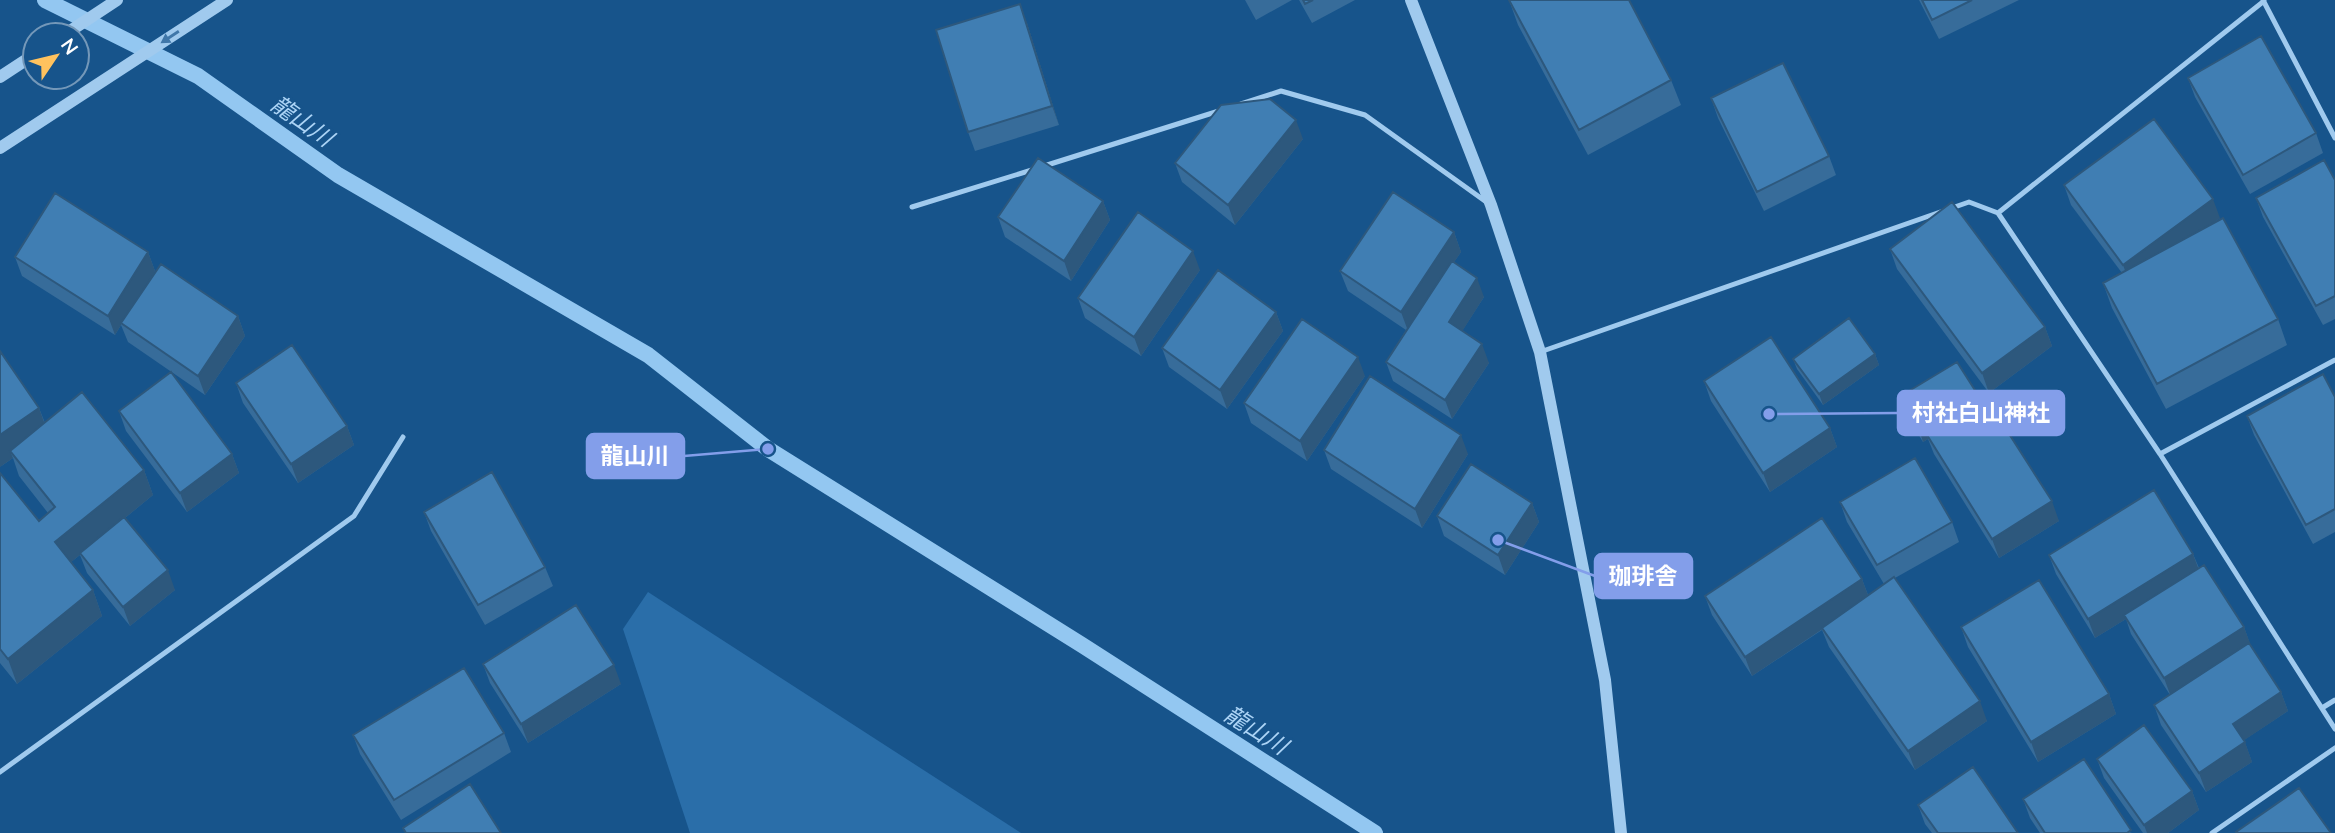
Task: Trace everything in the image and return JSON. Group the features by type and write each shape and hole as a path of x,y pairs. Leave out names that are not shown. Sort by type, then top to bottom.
{"street":[{"path":"85,21 117,0"},
{"path":"0,148 227,0"},
{"path":"1411,0 1491,205 1540,352 1605,680 1621,833"},
{"path":"0,77 21,63"}],"lane":[{"path":"1998,213 2264,1 2335,138"},
{"path":"912,207 1281,91 1365,115 1491,205"},
{"path":"1540,352 1969,202 1998,213 2160,454 2335,729"},
{"path":"2160,454 2335,360"},
{"path":"0,772 354,516 403,437"},
{"path":"2322,708 2335,701"},
{"path":"2212,833 2335,748"}],"shaded area":[{"path":"648,592 1021,833 690,833 623,629"}],"building":[{"path":"1509,0 1629,0 1671,80 1579,130"},
{"path":"1922,0 1972,0 1932,20"},
{"path":"1020,4 1052,106 968,132 936,30"},
{"path":"2261,36 2316,133 2243,175 2188,78"},
{"path":"1783,63 1829,156 1757,192 1711,98"},
{"path":"1270,99 1296,120 1228,205 1175,163 1221,105"},
{"path":"2154,119 2213,199 2123,265 2064,185"},
{"path":"1038,158 1103,201 1064,261 998,217"},
{"path":"2324,160 2335,180 2335,296 2316,306 2256,198"},
{"path":"1393,192 1454,232 1401,312 1340,271"},
{"path":"55,193 148,252 108,316 15,257"},
{"path":"1952,202 2045,327 1982,373 1890,249"},
{"path":"1138,212 1193,251 1134,337 1078,298"},
{"path":"2223,218 2278,319 2157,384 2103,283"},
{"path":"1452,261 1477,278 1449,322 1482,344 1445,400 1386,362"},
{"path":"161,264 238,316 198,376 121,323"},
{"path":"1218,270 1276,312 1220,390 1162,348"},
{"path":"1849,318 1875,354 1819,394 1793,359"},
{"path":"1302,319 1358,357 1300,441 1244,403"},
{"path":"1771,337 1830,428 1763,473 1704,381"},
{"path":"292,345 347,426 291,464 236,383"},
{"path":"0,351 39,408 0,435"},
{"path":"1957,362 1978,395 1920,432 1899,397"},
{"path":"171,372 232,454 180,493 119,411"},
{"path":"2323,374 2335,397 2335,509 2306,525 2247,416"},
{"path":"1370,376 1461,435 1415,509 1324,450"},
{"path":"82,392 144,470 55,542 93,590 8,659 0,649 0,473 39,521 55,507 10,451"},
{"path":"1986,398 2052,501 1992,539 1927,435"},
{"path":"1915,458 1952,522 1877,565 1840,502"},
{"path":"1471,464 1532,503 1498,555 1437,516"},
{"path":"492,472 545,567 478,605 424,512"},
{"path":"2154,490 2193,554 2088,619 2049,555"},
{"path":"124,517 168,570 123,607 80,553"},
{"path":"1822,518 1862,579 1745,657 1705,596"},
{"path":"2204,565 2244,627 2164,678 2124,615"},
{"path":"1894,577 1980,701 1908,751 1822,628"},
{"path":"2039,580 2109,694 2031,742 1961,627"},
{"path":"576,605 614,665 521,724 483,664"},
{"path":"2249,643 2281,692 2233,724 2245,742 2199,773 2154,705"},
{"path":"464,668 504,733 394,800 353,735"},
{"path":"2144,725 2192,791 2144,825 2097,759"},
{"path":"2084,759 2131,830 2127,833 2045,833 2023,799"},
{"path":"1973,767 2018,833 1938,833 1918,805"},
{"path":"470,784 501,833 406,833 403,828"},
{"path":"2299,788 2331,833 2236,832"}],"waterway":[{"name":"龍山川","path":"45,0 198,76 338,175 648,355 768,449 1082,645 1375,833"}],"place":[{"name":"村社白山神社","path":"1769,414"},
{"name":"龍山川","path":"768,449"},
{"name":"珈琲舎","path":"1498,540"}]}
